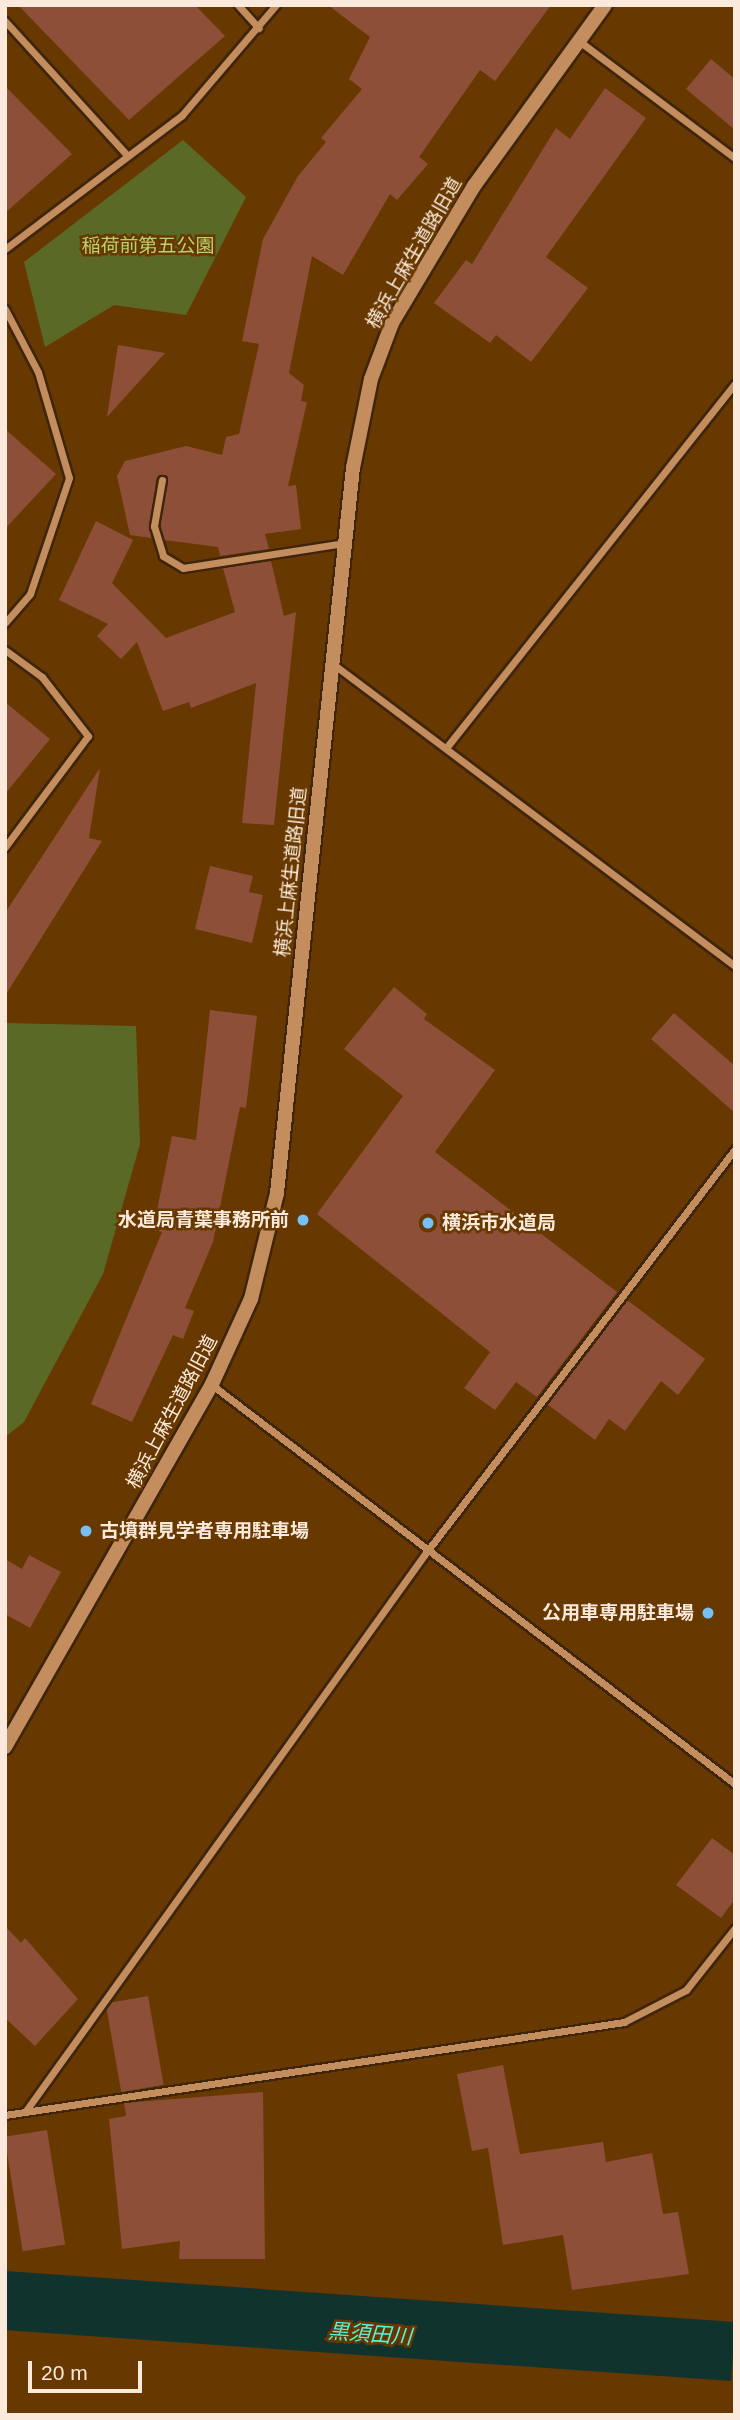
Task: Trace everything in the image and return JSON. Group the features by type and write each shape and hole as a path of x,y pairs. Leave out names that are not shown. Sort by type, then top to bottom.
{"street":[{"path":"238,5 259,28"},
{"path":"5,249 182,116 276,5"},
{"name":"横浜上麻生道路旧道","path":"5,1747 212,1384 251,1299 277,1193 346,542 371,379 392,323 474,186 605,5"},
{"path":"5,21 128,155"},
{"path":"579,41 735,158"},
{"path":"5,309 38,372 69,478 30,594 5,624"},
{"path":"446,748 735,384"},
{"path":"162,480 154,526 163,556 183,568 346,542"},
{"path":"5,650 42,677 88,736 5,847"},
{"path":"333,664 735,966"},
{"path":"25,2112 425,1554 735,1149"},
{"path":"212,1384 425,1554 735,1784"},
{"path":"5,2115 624,2022 686,1990 735,1928"}],"green space":[{"name":"稲荷前第五公園","path":"183,140 246,197 186,315 114,305 45,347 24,262"},
{"path":"5,1023 136,1026 140,1144 103,1274 24,1422 5,1437"}],"water":[{"name":"黒須田川","path":"5,2271 735,2322 731,2381 5,2330"}],"building":[{"path":"18,5 195,5 225,36 129,120"},
{"path":"328,5 551,5 495,81 480,70 419,157 428,164 397,200 390,194 343,275 312,256 289,373 304,385 301,401 307,402 288,486 296,485 301,529 265,534 269,549 220,556 218,547 164,540 160,526 168,480 162,474 156,479 151,538 130,535 117,476 125,461 186,446 222,455 226,437 239,434 259,344 242,341 263,239 298,176 326,142 321,138 362,89 349,79 370,37"},
{"path":"711,59 735,79 735,130 686,89"},
{"path":"5,86 72,154 5,213"},
{"path":"605,88 646,118 546,257 588,288 531,362 496,335 490,343 434,303 466,260 472,264 556,128 570,139"},
{"path":"118,345 165,353 107,417"},
{"path":"5,429 56,474 5,529"},
{"path":"96,521 133,540 112,583 166,638 235,612 223,568 271,561 284,616 296,612 274,825 242,823 256,683 191,708 189,702 163,711 137,642 121,659 97,636 108,624 59,600"},
{"path":"5,702 50,739 5,794"},
{"path":"100,768 89,838 102,841 5,996 5,913"},
{"path":"210,866 253,876 249,892 263,895 252,943 195,929"},
{"path":"394,987 427,1014 424,1019 495,1070 435,1152 617,1292 537,1397 516,1382 495,1410 464,1388 490,1352 317,1214 403,1096 344,1049"},
{"path":"210,1010 257,1016 246,1108 240,1107 213,1242 185,1308 194,1311 183,1339 173,1335 132,1422 91,1404 162,1232 153,1230 172,1136 196,1140"},
{"path":"674,1013 735,1066 735,1113 651,1039"},
{"path":"627,1300 705,1359 678,1395 661,1381 625,1431 609,1419 595,1440 547,1404"},
{"path":"29,1555 61,1572 30,1628 5,1614 5,1559 22,1569"},
{"path":"712,1838 735,1855 735,1899 721,1918 676,1885"},
{"path":"5,1926 21,1943 25,1938 78,1999 35,2046 5,2018"},
{"path":"148,1996 164,2085 121,2092 106,2003"},
{"path":"503,2065 520,2154 603,2142 606,2162 652,2153 663,2214 678,2212 689,2274 572,2290 563,2235 503,2245 488,2148 472,2151 457,2074"},
{"path":"263,2092 265,2259 179,2259 180,2241 122,2249 109,2119 126,2116 124,2103"},
{"path":"47,2130 65,2245 23,2251 5,2137"}],"place":[{"name":"水道局青葉事務所前","path":"303,1220"},
{"name":"横浜市水道局","path":"428,1223"},
{"name":"古墳群見学者専用駐車場","path":"86,1531"},
{"name":"公用車専用駐車場","path":"708,1613"}]}
